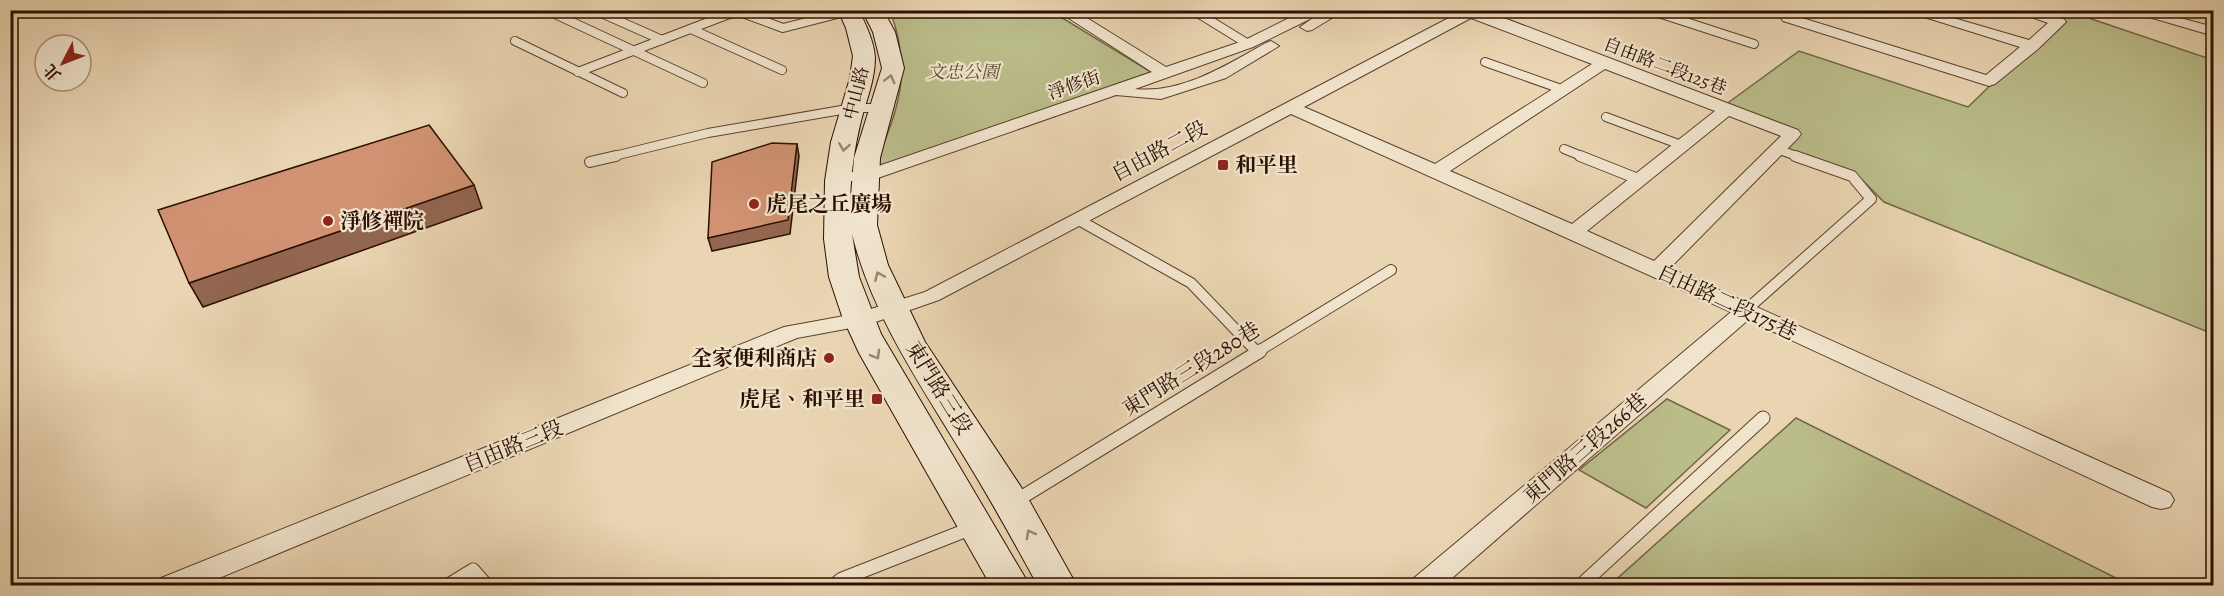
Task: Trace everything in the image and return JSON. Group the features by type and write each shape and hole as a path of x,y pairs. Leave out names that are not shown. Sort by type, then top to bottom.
{"main road":[{"name":"中山路","path":"852,177 867,158 893,68 884,32 872,10"},
{"name":"中山路","path":"848,11 862,37 865,69 848,122 852,177"},
{"name":"東門路三段","path":"852,177 862,225 874,265 909,342 1012,503 1058,585"},
{"name":"東門路三段","path":"852,177 836,228 844,278 859,320 876,355 1011,585"}],"street":[{"path":"1063,10 1166,74"},
{"name":"淨修街","path":"852,177 1166,74 1248,44 1317,10"},
{"path":"1115,91 1155,96 1220,75 1338,10"},
{"path":"1798,10 1788,18 1989,81 2033,46 2059,21 2019,10"},
{"path":"1909,10 2033,46"},
{"path":"2132,10 2214,32"},
{"name":"自由路二段125巷","path":"1473,12 1792,134 1777,149"},
{"name":"自由路二段","path":"859,320 932,296 1473,12"},
{"path":"1436,172 1604,63"},
{"name":"自由路二段175巷","path":"1292,108 1574,232 2161,500"},
{"path":"1574,232 1726,110"},
{"path":"1657,270 1777,149"},
{"name":"東門路三段266巷","path":"1424,585 1745,311"},
{"name":"自由路三段","path":"171,585 792,332 859,320"}],"lane":[{"path":"602,10 599,12 662,40"},
{"path":"1193,10 1248,44"},
{"path":"1649,10 1754,44"},
{"path":"578,72 737,11 783,28 848,11"},
{"path":"555,14 703,83"},
{"path":"691,29 782,70"},
{"path":"515,41 623,93"},
{"path":"1485,62 1564,90"},
{"path":"590,162 708,133 853,108 883,108"},
{"path":"1605,117 1680,145"},
{"path":"1564,149 1638,179"},
{"path":"1745,311 1871,199 1852,176 1777,149"},
{"path":"1077,219 1191,283 1257,352"},
{"name":"東門路三段280巷","path":"1012,503 1391,270"},
{"path":"1580,585 1762,418"},
{"path":"833,585 842,579 978,526"},
{"path":"447,585 473,570 487,585"}],"green space":[{"name":"文忠公園","path":"890,11 1051,11 1151,72 874,168 890,128 900,91 902,73 897,33"},
{"path":"2071,12 2213,60 2213,334 1884,202 1858,176 1782,149 1798,134 1725,105 1799,51 1968,107 2058,20"},
{"path":"1667,399 1730,430 1646,508 1579,470"},
{"path":"1796,418 2130,585 1610,585"}],"building":[{"name":"淨修禪院","path":"429,125 474,185 189,283 158,210"},
{"name":"虎尾之丘廣場","path":"772,143 797,144 788,220 708,238 712,162"}],"place":[{"name":"和平里","path":"1223,165"},
{"name":"虎尾之丘廣場","path":"754,204"},
{"name":"淨修禪院","path":"328,221"},
{"name":"全家便利商店","path":"829,358"},
{"name":"虎尾、和平里","path":"877,399"}]}
